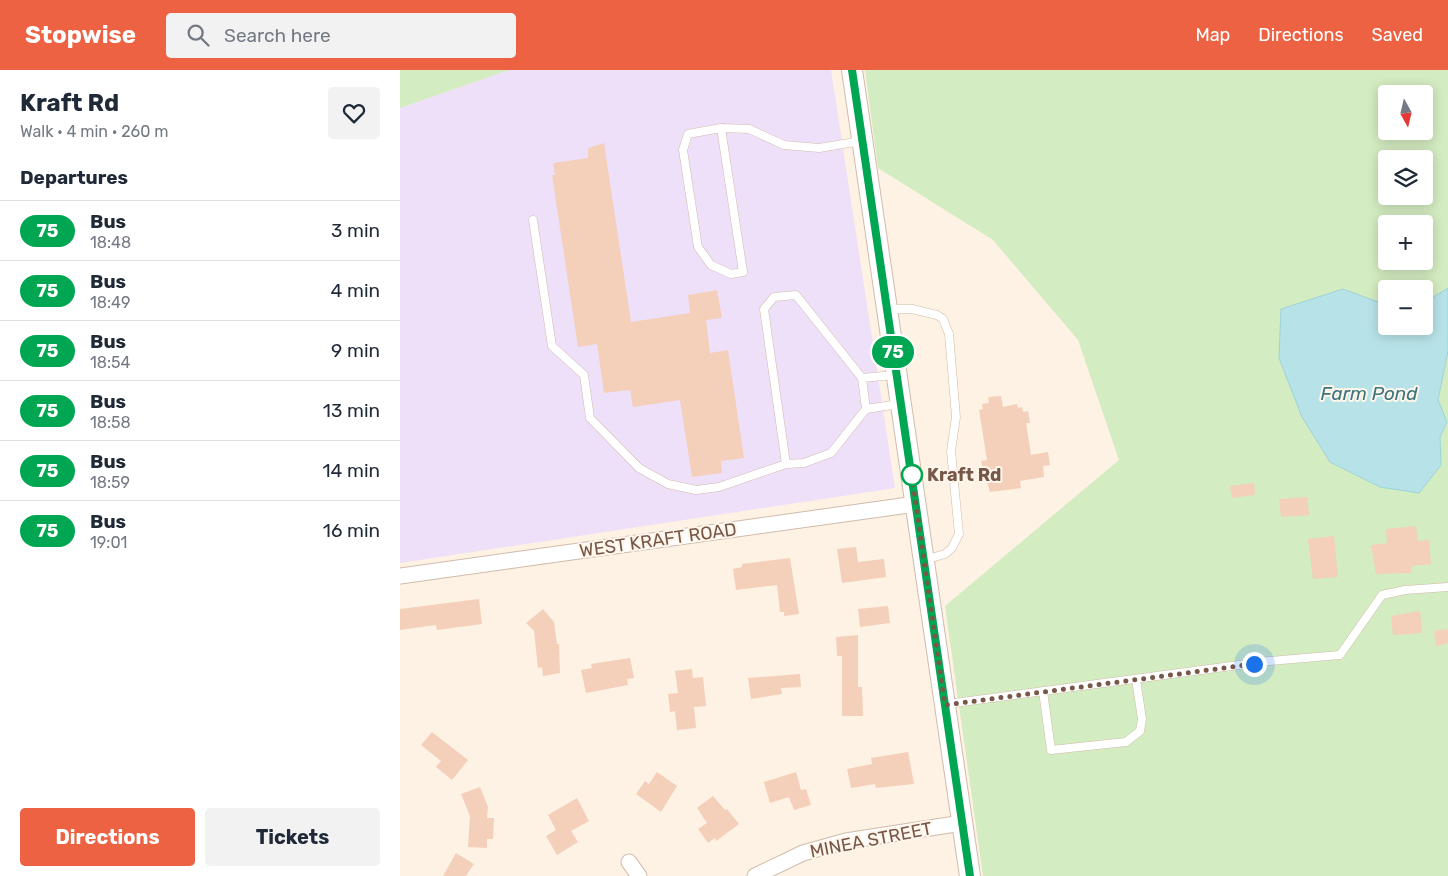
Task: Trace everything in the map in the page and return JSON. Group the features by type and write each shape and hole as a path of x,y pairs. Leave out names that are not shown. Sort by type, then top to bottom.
{"street":[{"path":"852,70 970,876"},
{"name":"WEST KRAFT ROAD","path":"400,576 916,504"},
{"name":"MINEA STREET","path":"755,876 803,852 846,841 962,823"},
{"path":"629,862 639,876"}],"lane":[{"path":"721,128 743,272 731,274 711,266 698,248 682,150 688,134 721,128 749,129 784,145 819,148 863,141"},
{"path":"533,220 552,346 584,375 590,418 632,461 668,484 696,490 727,484 786,464 804,463 831,453 866,409 901,404"},
{"path":"786,464 764,309 774,297 796,295 862,378 866,409"},
{"path":"887,309 912,309 937,314 943,319 949,334 956,417 950,451 959,534 952,548 945,554 924,560"},
{"path":"862,378 897,375"},
{"path":"945,705 1269,661 1340,655 1382,595 1405,590 1448,587"},
{"path":"1043,691 1051,750 1126,742 1140,731 1142,719 1136,679"}],"shaded area":[{"path":"509,70 831,70 895,488 400,563 400,108"}],"green space":[{"path":"400,70 509,70 400,108"},
{"path":"865,70 1448,70 1448,876 983,876 945,606 1119,460 1078,340 993,240 878,168"}],"water":[{"name":"Farm Pond","path":"1448,288 1448,351 1438,400 1447,422 1440,437 1441,465 1419,493 1380,487 1330,462 1302,417 1279,358 1281,309 1343,289 1378,302 1378,335 1433,335 1433,297"}],"building":[{"path":"604,143 631,322 690,313 688,295 717,290 722,318 706,320 710,353 728,350 744,458 721,461 722,473 692,477 680,400 633,407 630,390 604,393 597,344 578,347 552,175 555,175 553,163 588,158 588,148"},
{"path":"1001,396 1003,407 1017,404 1018,408 1022,407 1023,412 1028,411 1030,423 1026,423 1031,455 1048,452 1050,465 1043,466 1044,477 1020,481 1021,488 990,492 981,461 987,460 979,410 983,409 982,404 989,403 988,397"},
{"path":"1254,483 1255,495 1232,498 1230,486"},
{"path":"1307,497 1309,515 1281,517 1279,499"},
{"path":"1416,526 1418,541 1429,540 1431,564 1411,566 1411,573 1376,574 1371,545 1387,543 1386,529"},
{"path":"1334,536 1338,577 1313,579 1308,539"},
{"path":"856,547 858,562 884,559 886,577 842,583 837,549"},
{"path":"790,558 799,614 784,616 784,612 780,612 777,585 736,590 733,569 742,567 742,564"},
{"path":"479,599 482,624 437,630 436,625 400,630 400,609"},
{"path":"888,606 890,623 860,627 858,609"},
{"path":"543,609 554,622 557,644 559,644 560,673 543,676 542,667 538,668 534,631 526,623"},
{"path":"1420,611 1422,633 1393,635 1391,616"},
{"path":"1448,629 1448,643 1436,646 1434,631"},
{"path":"858,635 858,687 862,687 863,716 842,716 842,656 837,656 836,637"},
{"path":"630,658 634,678 627,679 628,685 586,693 581,670 592,668 591,664"},
{"path":"692,669 693,678 703,677 706,706 694,707 696,728 677,730 675,711 670,712 668,694 678,693 675,671"},
{"path":"800,674 801,687 781,688 782,694 751,699 748,678"},
{"path":"432,732 468,760 452,780 436,767 441,761 421,745"},
{"path":"908,752 914,784 876,788 875,784 851,788 847,769 872,764 871,758"},
{"path":"657,772 677,786 661,812 636,794 645,781 649,784"},
{"path":"796,772 801,790 806,789 811,805 794,810 789,797 770,803 764,782"},
{"path":"480,787 488,807 487,818 494,818 493,839 487,839 487,848 468,847 470,816 461,794"},
{"path":"713,796 739,824 716,841 715,838 708,843 698,829 707,823 697,808"},
{"path":"577,798 589,821 571,831 578,842 557,855 546,836 556,830 548,815"},
{"path":"456,853 474,864 466,876 443,876"}],"bus line":[{"name":"75","path":"852,70 970,876"}],"place":[{"name":"Kraft Rd","path":"912,475"}],"route":[{"path":"912,475 911,471 945,705 1254,664"}]}
